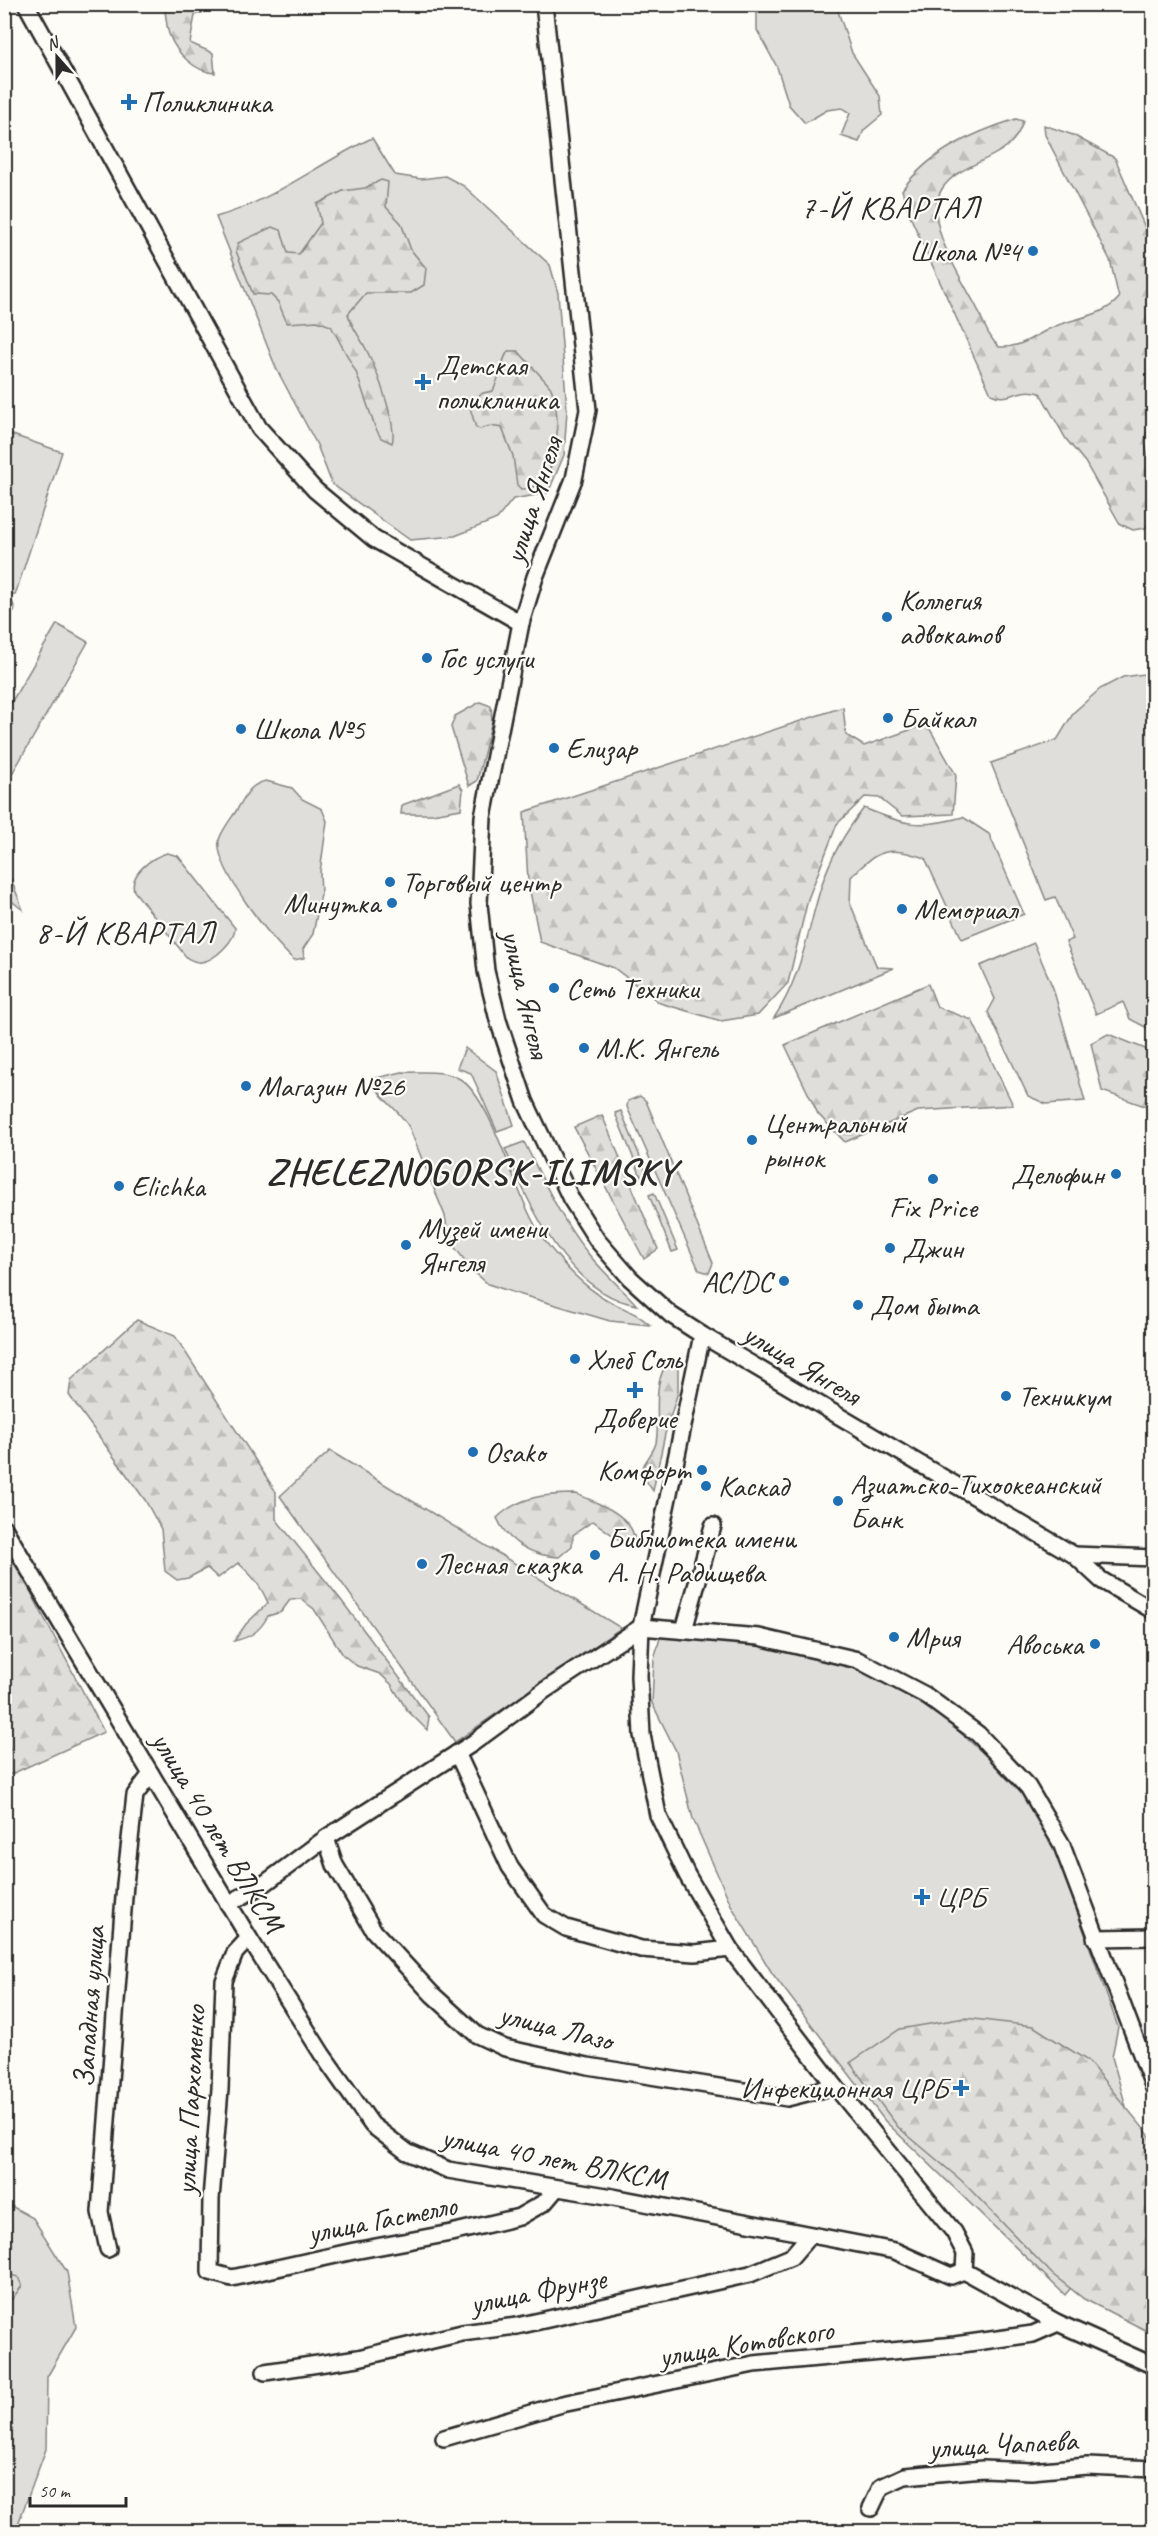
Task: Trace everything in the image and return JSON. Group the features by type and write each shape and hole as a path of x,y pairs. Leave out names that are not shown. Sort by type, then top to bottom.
{"street":[{"path":"26,4 259,428 315,490 374,539 521,623"},
{"name":"улица Янгеля","path":"543,4 588,410 574,479 536,577 521,623 490,774 480,849 479,904 486,971 498,1020 525,1101 571,1199 597,1240 630,1278 671,1315 1074,1555 1101,1580 1154,1611"},
{"path":"702,1335 641,1626 639,1676 642,1735 657,1815 687,1875 730,1949 835,2086 954,2232 964,2253 964,2271"},
{"path":"684,1630 713,1526"},
{"name":"улица 40 лет ВЛКСМ","path":"4,1528 114,1708 228,1904 322,2054 372,2125 407,2152 448,2170 613,2197 895,2251 951,2276 964,2271 1058,2323 1154,2366"},
{"path":"1074,1555 1154,1558"},
{"path":"228,1904 264,1884 326,1838 457,1753 545,1690 641,1626 759,1637 858,1660 925,1695 978,1734 1028,1786 1061,1843 1095,1938 1150,2072 1154,2088"},
{"path":"457,1753 510,1866 544,1916 566,1928 641,1949 695,1953 730,1949"},
{"name":"Западная улица","path":"108,2248 100,2212 125,1884 135,1795 151,1774"},
{"name":"улица Лазо","path":"326,1838 334,1865 374,1930 432,1994 477,2035 505,2048 588,2066 787,2098 835,2086"},
{"path":"1095,1938 1154,1937"},
{"name":"улица Пархоменко","path":"210,2272 211,2199 220,2089 224,1981 235,1953 249,1938"},
{"name":"улица Гастелло","path":"210,2272 232,2278 354,2251 463,2231 519,2217 545,2202 556,2189"},
{"name":"улица Фрунзе","path":"265,2373 358,2358 462,2333 518,2326 750,2274 791,2257 809,2236"},
{"name":"улица Котовского","path":"444,2438 562,2404 754,2364 955,2345 1033,2334 1058,2323"},
{"name":"улица Чапаева","path":"871,2508 881,2487 905,2476 983,2469 1031,2471 1087,2466 1154,2469"}],"green space":[{"path":"164,5 214,5 214,8 195,15 190,43 213,53 215,73 200,69 176,48 168,31"},
{"path":"766,5 836,5 852,53 880,96 882,115 864,130 859,142 841,136 850,113 842,108 827,110 805,123 789,105 777,67 757,30 757,8"},
{"path":"1016,119 1023,121 1009,145 962,171 942,189 937,202 940,233 946,250 986,329 999,347 1020,344 1060,324 1104,310 1119,298 1110,260 1045,135 1044,125 1073,135 1115,158 1152,244 1154,430 1146,433 1145,442 1153,483 1154,520 1145,528 1133,530 1120,524 1085,462 1066,439 1040,393 1026,391 1003,397 991,394 909,214 902,190 925,165 968,138"},
{"path":"372,138 395,175 421,179 445,176 464,186 550,265 558,293 567,410 564,455 548,493 513,499 497,519 455,536 410,540 332,484 317,445 276,368 216,217 276,192"},
{"path":"381,180 388,182 386,207 401,223 411,250 426,268 424,285 411,293 366,293 348,314 371,359 380,383 392,424 392,443 381,438 375,427 356,372 331,326 317,321 287,323 278,302 271,295 253,294 236,251 238,243 272,227 281,230 288,253 299,254 321,223 317,204 343,191 365,188"},
{"path":"508,351 518,351 550,386 557,415 556,449 551,465 545,477 535,486 521,489 517,485 513,456 502,428 490,426 476,428 469,404 483,393 493,391"},
{"path":"4,432 62,452 15,595 5,592"},
{"path":"5,598 12,601 15,609 7,623 5,622"},
{"path":"57,624 88,642 5,786 5,713"},
{"path":"1154,674 1153,1031 1130,1019 1123,1002 1096,1014 1066,942 1073,939 1055,897 1046,900 991,763 1057,740 1074,712 1100,689 1123,677"},
{"path":"480,702 491,706 492,721 477,781 469,786 451,727 455,716"},
{"path":"843,707 846,735 864,746 927,724 956,775 953,814 902,816 879,798 865,797 837,824 808,899 788,983 758,1015 721,1021 660,1003 614,968 540,942 528,881 524,812"},
{"path":"266,781 292,788 302,799 322,809 327,821 320,872 321,894 313,934 303,949 304,958 294,960 273,938 247,904 235,886 220,852 219,840 225,828 249,791"},
{"path":"459,784 463,790 461,809 432,814 401,814 402,805"},
{"path":"864,808 902,821 923,824 963,817 989,834 1024,914 962,939 925,858 902,852 884,852 869,861 851,877 850,903 877,967 894,968 774,1018 798,970 822,884 834,854"},
{"path":"167,853 178,856 235,928 228,944 206,961 197,962 187,958 134,891 135,878 143,867"},
{"path":"11,879 23,910 5,896 5,885"},
{"path":"1034,943 1053,988 1085,1101 1046,1104 1028,1096 988,1012 995,999 980,966"},
{"path":"928,984 937,1007 972,1020 1013,1105 918,1111 845,1142 818,1114 785,1045"},
{"path":"1108,1034 1153,1052 1153,1109 1102,1091 1091,1043"},
{"path":"465,1048 496,1071 514,1125 497,1131 471,1073 457,1068"},
{"path":"402,1072 447,1074 460,1079 472,1090 492,1125 527,1209 546,1242 570,1271 590,1288 604,1298 636,1314 650,1325 610,1321 515,1293 488,1284 473,1271 449,1240 445,1216 409,1127 379,1092 372,1079"},
{"path":"640,1096 646,1101 713,1263 709,1273 699,1270 627,1107 628,1101"},
{"path":"621,1111 648,1176 642,1179 615,1113"},
{"path":"602,1115 658,1249 644,1259 574,1127"},
{"path":"524,1142 552,1198 586,1251 637,1305 613,1297 591,1284 554,1244 526,1196 505,1149"},
{"path":"654,1193 678,1250 672,1252 649,1195"},
{"path":"137,1320 175,1336 276,1492 276,1519 341,1600 429,1717 427,1730 407,1710 391,1684 380,1674 357,1666 343,1655 314,1609 301,1599 290,1600 281,1612 268,1616 254,1633 234,1641 246,1624 268,1603 248,1572 238,1563 218,1578 207,1568 188,1578 177,1580 165,1571 161,1529 145,1500 69,1395 71,1380"},
{"path":"670,1360 678,1363 678,1392 665,1434 653,1491 640,1472 656,1443 658,1389 660,1378"},
{"name":"Лесная сказка","path":"330,1451 621,1628 455,1742 280,1496"},
{"path":"576,1494 605,1506 623,1518 634,1534 635,1544 629,1547 593,1521 573,1535 572,1546 559,1557 549,1556 530,1551 514,1541 501,1527 497,1518 524,1501 544,1496"},
{"path":"4,1541 104,1732 5,1777 4,1777"},
{"path":"662,1631 780,1649 862,1670 942,1716 1016,1783 1052,1841 1118,2027 1112,2057 1150,2192 1065,2295 885,2121 772,1973 732,1907 693,1819 676,1751 652,1703 654,1659"},
{"path":"965,2018 1033,2026 1088,2061 1149,2135 1154,2150 1153,2334 1084,2299 1052,2274 962,2181 898,2127 850,2063 900,2029"},
{"path":"4,2202 33,2218 67,2272 76,2327 47,2377 46,2449 15,2532 4,2531"},
{"path":"5,2273 18,2277 22,2286 11,2300 5,2302"}],"place":[{"name":"Поликлиника","path":"129,102"},
{"name":"Школа №4","path":"1033,251"},
{"name":"Детская поликлиника","path":"423,382"},
{"name":"Коллегия адвокатов","path":"887,617"},
{"name":"Гос услуги","path":"427,658"},
{"name":"Байкал","path":"888,718"},
{"name":"Школа №5","path":"241,729"},
{"name":"Елизар","path":"554,748"},
{"name":"Торговый центр","path":"390,882"},
{"name":"Минутка","path":"392,903"},
{"name":"Мемориал","path":"902,909"},
{"name":"Сеть Техники","path":"554,988"},
{"name":"М.К. Янгель","path":"584,1048"},
{"name":"Магазин №26","path":"246,1086"},
{"name":"Центральный рынок","path":"752,1140"},
{"name":"Дельфин","path":"1116,1174"},
{"name":"Fix Price","path":"933,1179"},
{"name":"Elichka","path":"119,1186"},
{"name":"Музей имени Янгеля","path":"406,1245"},
{"name":"Джин","path":"890,1248"},
{"name":"AC/DC","path":"784,1281"},
{"name":"Дом быта","path":"858,1305"},
{"name":"Хлеб Соль","path":"575,1359"},
{"name":"Доверие","path":"635,1390"},
{"name":"Техникум","path":"1006,1396"},
{"name":"Osako","path":"473,1452"},
{"name":"Комфорт","path":"702,1470"},
{"name":"Каскад","path":"706,1486"},
{"name":"Азиатско-Тихоокеанский Банк","path":"838,1501"},
{"name":"Библиотека имени А. Н. Радищева","path":"595,1555"},
{"name":"Лесная сказка","path":"422,1564"},
{"name":"Мрия","path":"894,1637"},
{"name":"Авоська","path":"1095,1644"},
{"name":"ЦРБ","path":"922,1897"},
{"name":"Инфекционная ЦРБ","path":"961,2088"}],"district":[{"name":"7-Й КВАРТАЛ","path":"891,207"},
{"name":"8-Й КВАРТАЛ","path":"126,932"},
{"name":"ZHELEZNOGORSK-ILIMSKY","path":"472,1171"}]}
